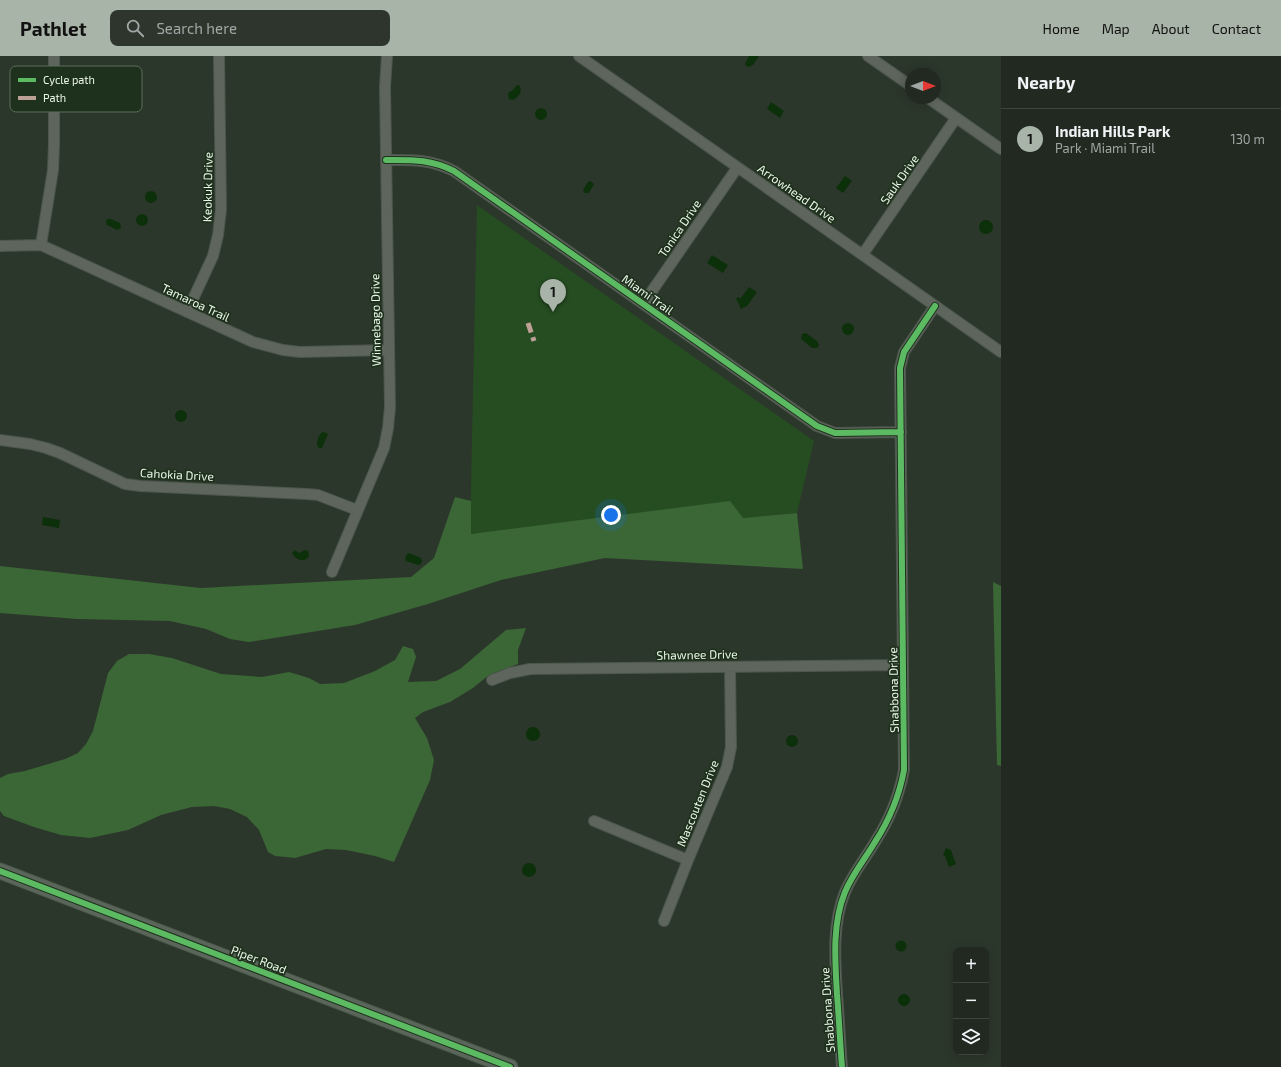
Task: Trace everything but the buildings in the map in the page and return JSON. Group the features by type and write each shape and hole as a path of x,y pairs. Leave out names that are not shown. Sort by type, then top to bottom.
{"street":[{"name":"Keokuk Drive","path":"187,312 213,256 218,235 221,209 219,56"},
{"name":"Winnebago Drive","path":"332,572 384,448 388,428 390,406 385,88 387,56"},
{"name":"Arrowhead Drive","path":"578,56 1001,352"},
{"path":"868,56 905,82"},
{"path":"936,104 1001,149"},
{"path":"41,245 53,170 54,112"},
{"name":"Sauk Drive","path":"863,254 956,118"},
{"name":"Miami Trail","path":"386,160 420,160 444,166 454,171 817,426 835,432 901,432"},
{"name":"Tonica Drive","path":"644,304 737,168"},
{"name":"Tamaroa Trail","path":"0,246 41,245 253,342 283,350 300,352 389,350"},
{"name":"Shabbona Drive","path":"842,1067 835,958 836,927 839,910 844,893 851,878 885,826 894,809 904,770 900,368 904,352 935,306"},
{"name":"Cahokia Drive","path":"0,440 46,448 60,453 125,484 318,495 357,510"},
{"name":"Shawnee Drive","path":"492,680 510,673 530,669 903,665"},
{"name":"Mascouten Drive","path":"664,921 727,767 731,747 730,667"},
{"path":"594,821 688,860"},
{"name":"Piper Road","path":"0,871 510,1067"}],"shaded area":[{"path":"749,56 759,56 753,65 749,67 745,64"},
{"path":"517,85 519,85 521,89 520,94 513,100 509,99 508,94"},
{"path":"771,102 784,111 780,118 767,109"},
{"path":"539,108 543,108 547,114 543,120 539,120 535,116 535,112"},
{"path":"845,176 852,181 843,193 836,188"},
{"path":"591,181 594,184 589,193 584,193 583,190 588,182"},
{"path":"149,191 153,191 157,197 153,203 149,203 145,199 145,195"},
{"path":"477,205 814,441 797,513 743,518 470,534"},
{"path":"140,214 144,214 148,220 144,226 140,226 136,222 136,218"},
{"path":"107,219 120,223 121,228 117,230 107,225"},
{"path":"983,220 989,220 993,224 993,230 989,234 983,234 979,230 979,224"},
{"path":"712,255 728,265 723,273 707,263"},
{"path":"749,287 757,292 747,306 741,309 736,298 739,297 740,299"},
{"path":"848,323 852,325 854,329 852,333 848,335 844,333 842,329 844,325"},
{"path":"806,333 818,342 819,345 817,348 812,348 801,339 802,334"},
{"path":"179,410 183,410 187,416 183,422 179,422 175,418 175,414"},
{"path":"322,432 328,434 322,448 319,448 317,444 319,436"},
{"path":"455,497 471,501 471,534 730,501 743,518 797,513 803,569 605,558 501,580 428,604 355,625 249,642 230,639 206,629 170,621 77,619 0,613 0,566 201,588 411,577 434,558"},
{"path":"43,517 60,520 59,528 42,525"},
{"path":"295,550 299,553 305,550 308,551 309,556 305,560 300,560 292,553"},
{"path":"409,553 421,558 421,564 418,565 406,561 405,558"},
{"path":"993,582 1001,586 1001,766 997,765"},
{"path":"526,628 518,650 518,664 489,675 473,688 450,702 423,712 415,718 427,738 434,760 430,780 394,862 375,856 346,850 326,849 295,858 275,856 268,852 259,830 247,817 230,809 214,806 192,807 161,815 128,830 90,838 61,835 34,827 4,816 0,811 0,778 8,774 25,771 65,759 78,753 86,744 93,731 108,673 117,661 129,654 149,654 172,658 221,674 262,677 289,672 309,678 320,684 344,683 375,671 395,660 403,646 413,649 416,657 408,682 436,681 460,669 506,630"},
{"path":"533,727 538,729 540,734 538,739 533,741 528,739 526,734 528,729"},
{"path":"794,735 797,736 797,746 790,747 787,746 786,739 787,736"},
{"path":"946,848 951,850 956,864 949,867 945,856 943,855"},
{"path":"529,863 534,865 536,870 534,875 529,877 524,875 522,870 524,865"},
{"path":"901,940 905,942 907,946 905,950 901,952 897,950 895,946 897,942"},
{"path":"906,994 909,995 909,1005 902,1006 899,1005 898,998 899,995"}],"marked path":[{"path":"528,323 534,341"}],"cycle path":[{"path":"386,160 413,160 429,162 454,171 817,426 835,433 901,432"},
{"path":"842,1067 835,955 838,917 848,885 880,833 897,799 904,770 900,368 904,352 935,306"},
{"path":"0,871 510,1067"}],"place":[{"name":"Indian Hills Park","path":"553,312"}]}
